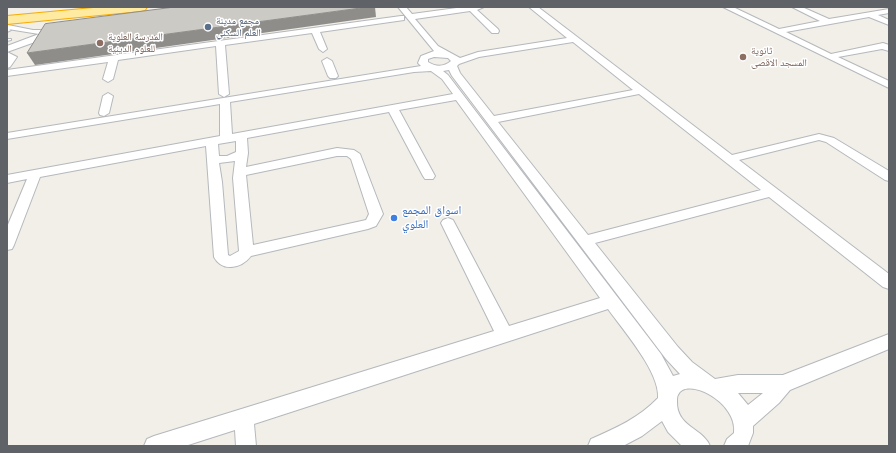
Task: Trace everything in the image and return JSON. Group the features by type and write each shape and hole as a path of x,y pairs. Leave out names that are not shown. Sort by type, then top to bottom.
{"highway":[{"path":"8,28 98,7"},
{"path":"8,28 142,7"}],"street":[{"path":"392,7 405,17 435,48 451,59 455,74 672,353 686,368 734,402 740,411 743,436"},
{"path":"402,7 405,17 425,49 424,65 432,68 445,77 660,368 667,386 669,415 676,427 686,438 699,446"},
{"path":"7,73 480,7"},
{"path":"533,7 889,283"},
{"path":"727,7 867,72 889,80"},
{"path":"737,7 835,55 889,85"},
{"path":"796,7 828,22"},
{"path":"859,7 889,23"},
{"path":"471,8 495,31"},
{"path":"783,30 889,10"},
{"path":"54,32 7,50 8,28 27,31 54,32 69,30"},
{"path":"315,30 323,49"},
{"path":"7,136 409,63 433,54 451,59 575,39"},
{"path":"220,43 226,139"},
{"path":"835,55 887,46"},
{"path":"7,55 12,57 7,65"},
{"path":"108,79 114,58"},
{"path":"7,129 104,113 224,97 414,68 444,69 451,59"},
{"path":"327,61 333,76"},
{"path":"491,120 641,90"},
{"path":"104,113 108,96"},
{"path":"7,179 459,96"},
{"path":"392,108 429,176"},
{"path":"241,136 242,153 240,172 246,252"},
{"path":"729,159 819,137 830,140 889,177"},
{"path":"212,142 212,158 216,182 220,257 226,262 236,261 246,252 363,226 371,223 376,214 358,159 350,153 337,152 240,172"},
{"path":"212,158 226,160 242,153"},
{"path":"7,245 35,174"},
{"path":"585,241 771,192"},
{"path":"448,223 505,335"},
{"path":"154,446 612,302"},
{"path":"598,446 624,436 654,417 675,384 696,380 710,384 783,384 889,341"},
{"path":"743,436 783,384"},
{"path":"244,418 246,446"}],"building":[{"path":"175,7 368,7 27,53 45,24"}],"place":[{"name":"مجمع مدينة العلم السكني","path":"208,27"},
{"name":"المدرسة العلوية للعلوم الدينية","path":"100,43"},
{"name":"ثانوية المسجد الاقصى","path":"743,57"},
{"name":"اسواق المجمع العلوي","path":"394,218"}]}
